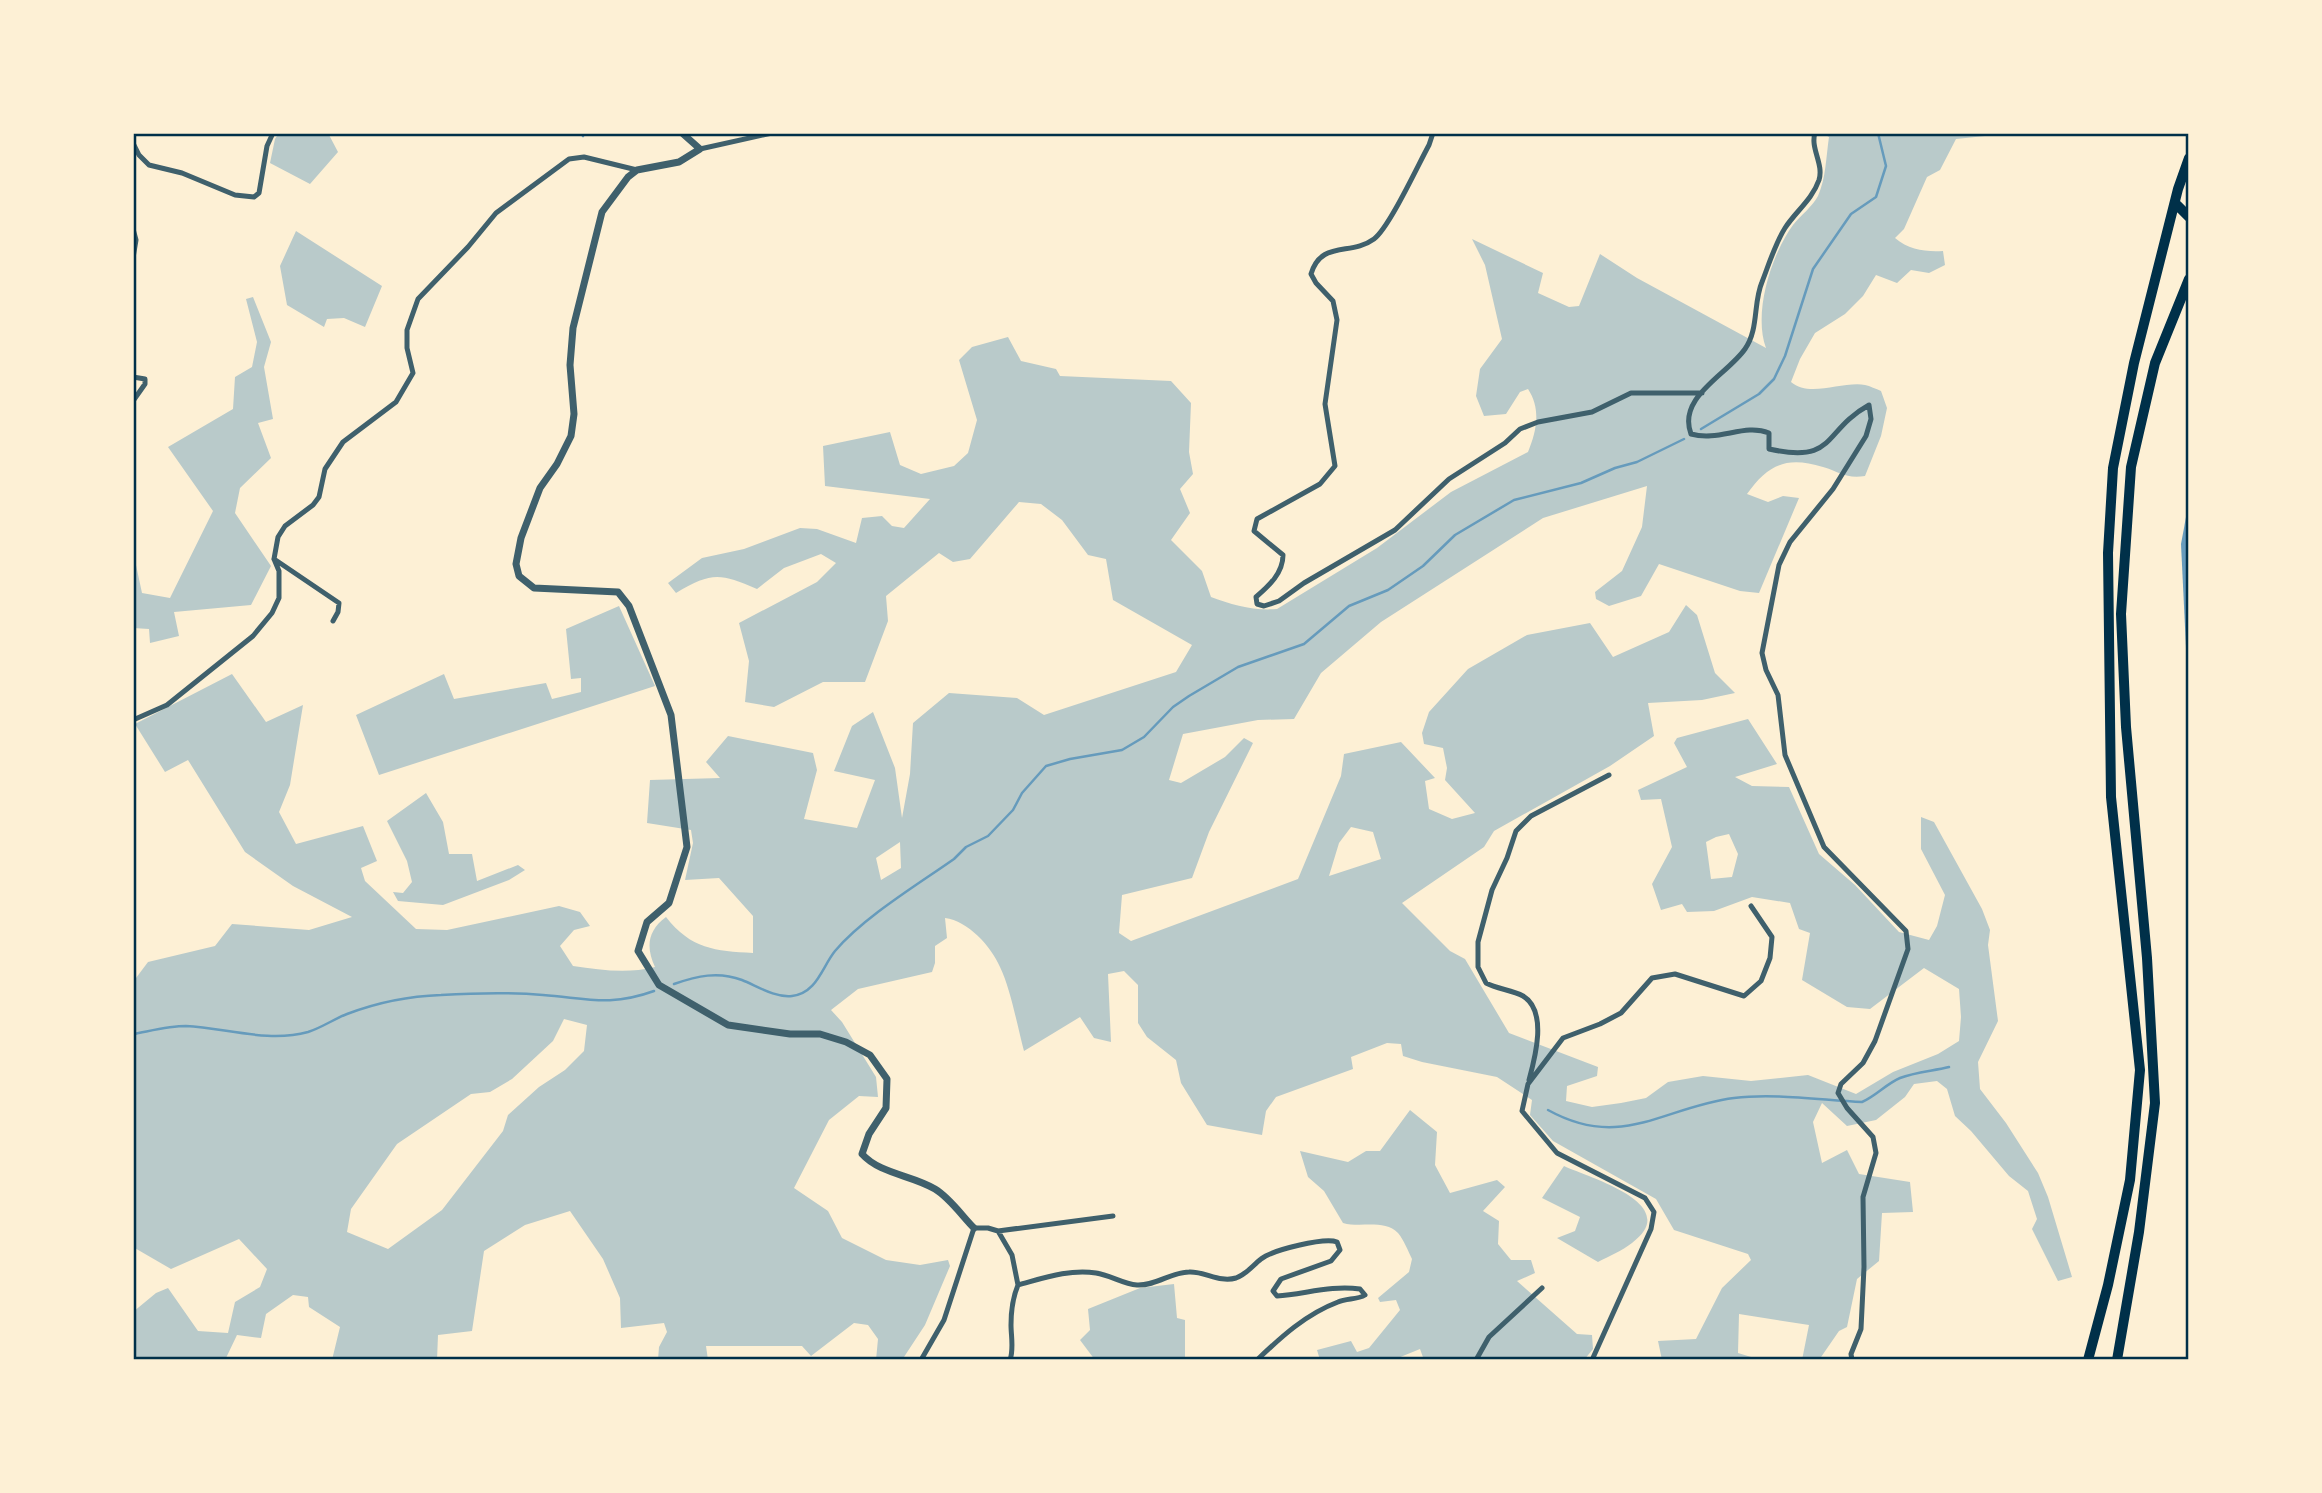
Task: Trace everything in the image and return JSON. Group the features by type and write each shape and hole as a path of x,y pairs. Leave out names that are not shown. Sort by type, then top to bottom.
{"highway":[{"path":"2088,1360 2108,1285 2130,1180 2140,1070 2111,797 2108,553 2113,468 2134,363 2189,158"},
{"path":"2175,203 2189,217"},
{"path":"2117,1360 2139,1232 2155,1104 2147,958 2126,727 2121,614 2131,467 2155,363 2189,278"}],"street":[{"path":"133,143 139,155 149,165 181,173 235,195 254,197 259,193 267,146 273,133"},
{"path":"682,133 700,149"},
{"path":"133,720 167,705 253,636 272,613 279,598 279,571 275,559 278,537 285,526 313,505 318,497 325,470 343,442 396,402 413,373 407,348 407,330 418,299 468,247 496,213 569,159 584,157 637,170 679,162 700,149 772,133"},
{"path":"1433,133 1386,223 1373,240 1323,254 1314,262 1311,274 1333,302 1337,320 1325,404 1335,466 1320,484 1257,519 1254,531 1283,555 1283,563 1274,579 1256,597 1257,604 1264,606 1279,601 1304,583 1395,530 1449,479 1505,443 1520,429 1538,422 1592,412 1631,393 1702,393"},
{"path":"1815,133 1812,141 1820,177 1807,203 1786,227 1776,248 1760,286 1755,326 1746,348 1692,403 1687,424 1691,434 1702,437 1759,428 1769,433 1769,449 1794,454 1813,452 1829,443 1859,411 1869,405 1871,419 1866,436 1833,489 1790,542 1779,565 1762,653 1766,670 1778,695 1785,755 1824,847 1906,931 1908,949 1875,1041 1863,1063 1841,1084 1838,1093 1847,1108 1873,1137 1876,1153 1863,1197 1861,1329 1852,1360"},
{"path":"637,170 628,177 602,212 573,328 570,365 574,414 571,436 557,464 540,488 521,538 516,564 519,576 534,588 618,592 629,606 671,715 687,847 669,904 647,922 638,951 659,985 728,1025 790,1034 820,1034 846,1042 870,1055 887,1079 886,1108 869,1134 862,1154 871,1164 898,1172 936,1189 974,1228 998,1231 1113,1216"},
{"path":"133,229 136,240 133,258"},
{"path":"133,377 145,379 133,401"},
{"path":"275,559 339,603 333,621"},
{"path":"1592,1360 1651,1229 1654,1212 1645,1198 1557,1153 1522,1111 1538,1034 1536,1017 1525,997 1486,983 1478,967 1478,942 1492,890 1516,831 1531,816 1609,775"},
{"path":"1528,1084 1563,1038 1621,1013 1652,978 1675,974 1744,996 1760,981 1770,958 1772,937 1751,906"},
{"path":"921,1360 944,1320 974,1228"},
{"path":"998,1231 1012,1255 1018,1284 1011,1320 1010,1360"},
{"path":"1018,1284 1064,1273 1099,1273 1138,1285 1158,1282 1189,1271 1216,1279 1236,1278 1252,1268 1262,1257 1306,1243 1330,1239 1337,1242 1340,1250 1331,1261 1281,1279 1273,1292 1277,1296 1349,1287 1360,1289 1365,1295 1340,1301 1294,1326 1257,1360"},
{"path":"1476,1360 1489,1337 1542,1287"}],"shaded area":[{"path":"279,133 328,133 338,152 310,184 270,163 275,139"},
{"path":"1822,133 1989,133 1985,136 1956,139 1940,170 1927,177 1904,229 1895,238 1918,249 1943,251 1945,265 1929,273 1911,270 1897,283 1876,275 1863,296 1845,314 1815,333 1791,382 1807,389 1856,384 1881,391 1887,408 1881,436 1865,476 1848,476 1799,462 1771,469 1755,484 1747,494 1768,502 1783,496 1799,498 1759,593 1740,591 1659,564 1641,596 1609,606 1596,599 1595,592 1622,571 1642,527 1647,486 1543,518 1381,622 1321,673 1294,719 1258,720 1183,734 1169,780 1181,783 1225,757 1244,738 1253,743 1209,832 1192,878 1122,895 1119,933 1131,941 1298,879 1341,776 1344,754 1401,742 1435,778 1425,781 1429,809 1452,819 1475,813 1445,780 1447,768 1443,748 1424,744 1422,733 1429,712 1468,669 1527,635 1590,623 1613,657 1669,632 1686,605 1697,615 1715,673 1735,693 1702,700 1648,703 1654,736 1610,766 1494,831 1484,847 1402,903 1450,951 1465,959 1509,1033 1598,1067 1597,1076 1567,1086 1566,1101 1592,1107 1621,1103 1646,1098 1668,1082 1703,1076 1751,1081 1808,1075 1856,1094 1893,1072 1938,1054 1959,1041 1959,989 1924,968 1870,1009 1847,1007 1802,980 1810,933 1799,929 1790,903 1752,897 1714,911 1687,912 1682,904 1661,910 1652,884 1672,847 1661,799 1641,800 1638,790 1687,767 1674,743 1677,738 1748,719 1777,764 1735,777 1752,786 1789,787 1819,854 1855,885 1899,932 1929,940 1937,926 1945,895 1921,849 1921,817 1934,822 1982,909 1990,930 1988,945 1998,1021 1978,1062 1980,1089 2038,1173 2072,1277 2058,1281 2032,1229 2037,1219 2028,1191 2009,1176 1955,1116 1947,1089 1937,1081 1914,1084 1905,1097 1876,1120 1847,1126 1822,1103 1813,1122 1822,1163 1847,1150 1859,1174 1910,1182 1913,1212 1882,1213 1879,1261 1857,1279 1847,1327 1839,1331 1819,1360 1802,1360 1809,1325 1739,1314 1738,1353 1761,1360 1662,1360 1658,1341 1696,1339 1722,1288 1751,1260 1748,1254 1674,1230 1656,1199 1553,1141 1530,1115 1532,1100 1497,1077 1422,1062 1403,1056 1401,1044 1387,1043 1351,1057 1353,1069 1276,1097 1266,1111 1262,1135 1207,1125 1181,1083 1176,1060 1147,1037 1138,1023 1138,985 1124,971 1108,974 1111,1042 1094,1038 1080,1017 1024,1051 1004,976 996,959 985,943 970,929 945,918 947,938 935,946 932,972 858,989 831,1010 842,1022 876,1077 878,1097 859,1096 829,1120 794,1188 828,1211 842,1238 886,1260 920,1265 948,1260 950,1266 925,1325 902,1360 876,1360 878,1339 868,1325 854,1323 811,1356 802,1346 706,1346 708,1360 658,1360 659,1347 667,1332 664,1323 621,1328 620,1298 603,1259 570,1211 525,1225 484,1251 472,1331 438,1335 437,1360 332,1360 340,1327 309,1307 308,1297 293,1295 266,1314 261,1338 237,1335 226,1358 133,1360 133,1312 156,1293 168,1288 198,1331 228,1333 235,1302 260,1287 267,1269 239,1239 171,1269 133,1247 133,982 148,962 215,946 232,924 309,930 352,917 293,886 245,852 188,760 165,772 135,724 232,674 266,722 303,705 290,785 279,812 296,844 363,826 377,861 361,868 365,881 416,929 447,930 559,906 580,912 590,926 574,930 560,946 573,966 624,971 655,967 650,953 650,940 655,928 666,917 675,928 694,942 715,949 753,953 753,916 719,878 685,880 693,843 691,830 647,823 650,780 720,778 706,762 728,736 813,753 817,770 804,819 857,828 875,780 834,771 852,726 873,712 895,768 902,818 910,774 913,723 949,693 1017,698 1044,715 1176,672 1192,645 1113,600 1106,559 1088,555 1062,520 1041,504 1019,502 970,559 953,562 939,553 886,596 888,621 865,682 823,682 774,707 745,702 749,661 739,623 817,582 836,563 821,554 784,568 757,589 716,577 698,581 676,593 668,583 702,558 744,549 800,528 817,529 856,543 862,518 882,516 892,526 904,528 930,499 825,486 823,446 890,432 900,465 921,474 954,466 968,453 977,420 959,360 972,347 1008,337 1021,361 1056,369 1060,376 1171,381 1191,403 1189,452 1193,474 1180,489 1190,513 1171,540 1202,571 1211,597 1243,607 1277,609 1377,548 1451,492 1528,452 1534,436 1536,412 1528,389 1520,392 1506,414 1484,416 1476,396 1480,369 1502,339 1485,265 1472,239 1543,273 1538,293 1569,307 1579,306 1600,254 1637,278 1766,348 1763,302 1771,268 1785,237 1818,196 1829,137","holes":["1351,827 1373,832 1381,859 1329,876 1339,843","1729,834 1738,854 1732,877 1711,879 1706,842","900,842 901,868 881,880 876,858","564,1019 587,1025 584,1051 565,1070 539,1087 508,1115 503,1131 442,1210 388,1249 347,1232 351,1209 397,1144 471,1094 490,1092 512,1079 553,1041"]},
{"path":"296,231 382,286 365,327 344,318 327,319 324,327 287,305 280,266"},
{"path":"253,297 271,342 264,367 273,419 258,423 271,458 240,488 235,513 271,566 251,605 174,612 179,636 150,643 149,629 133,628 133,551 142,593 170,598 213,511 168,447 233,409 235,377 252,367 257,342 246,299"},
{"path":"619,606 655,686 379,775 356,715 444,674 454,699 546,683 552,699 581,692 581,678 571,679 566,629"},
{"path":"426,793 443,822 449,854 472,854 477,881 518,865 525,870 509,880 443,905 398,901 393,892 403,893 412,882 407,861 387,821"},
{"path":"1410,1110 1437,1132 1435,1165 1450,1193 1497,1180 1505,1187 1483,1211 1499,1221 1498,1244 1511,1260 1531,1260 1535,1273 1517,1281 1577,1334 1592,1335 1593,1349 1584,1360 1424,1360 1420,1349 1393,1360 1320,1360 1317,1350 1351,1341 1357,1352 1369,1348 1400,1310 1396,1300 1380,1302 1378,1298 1409,1272 1412,1259 1402,1239 1393,1229 1379,1225 1343,1223 1324,1191 1308,1177 1300,1151 1348,1162 1366,1151 1380,1151"},
{"path":"1564,1166 1611,1185 1640,1205 1647,1216 1645,1229 1632,1243 1598,1262 1557,1238 1575,1231 1580,1217 1542,1198"},
{"path":"1174,1284 1177,1318 1185,1320 1185,1360 1095,1360 1080,1340 1090,1330 1088,1309 1140,1288"}],"water":[{"path":"2189,501 2189,710 2181,544"}],"waterway":[{"path":"1701,429 1759,394 1774,379 1785,356 1813,269 1851,214 1876,197 1886,166 1878,133"},
{"path":"674,984 716,975 733,977 779,995 800,994 813,985 835,951 861,926 954,859 966,847 988,836 1013,810 1022,793 1046,766 1122,750 1144,737 1173,707 1189,696 1238,667 1304,644 1349,606 1388,590 1423,566 1455,535 1514,500 1581,483 1615,468 1637,462 1684,439"},
{"path":"133,1034 186,1026 262,1035 293,1035 308,1032 347,1014 417,997 505,993 611,1000 654,991"},
{"path":"1548,1110 1574,1122 1598,1127 1621,1127 1734,1098 1781,1097 1862,1102 1900,1078 1949,1067"}]}
